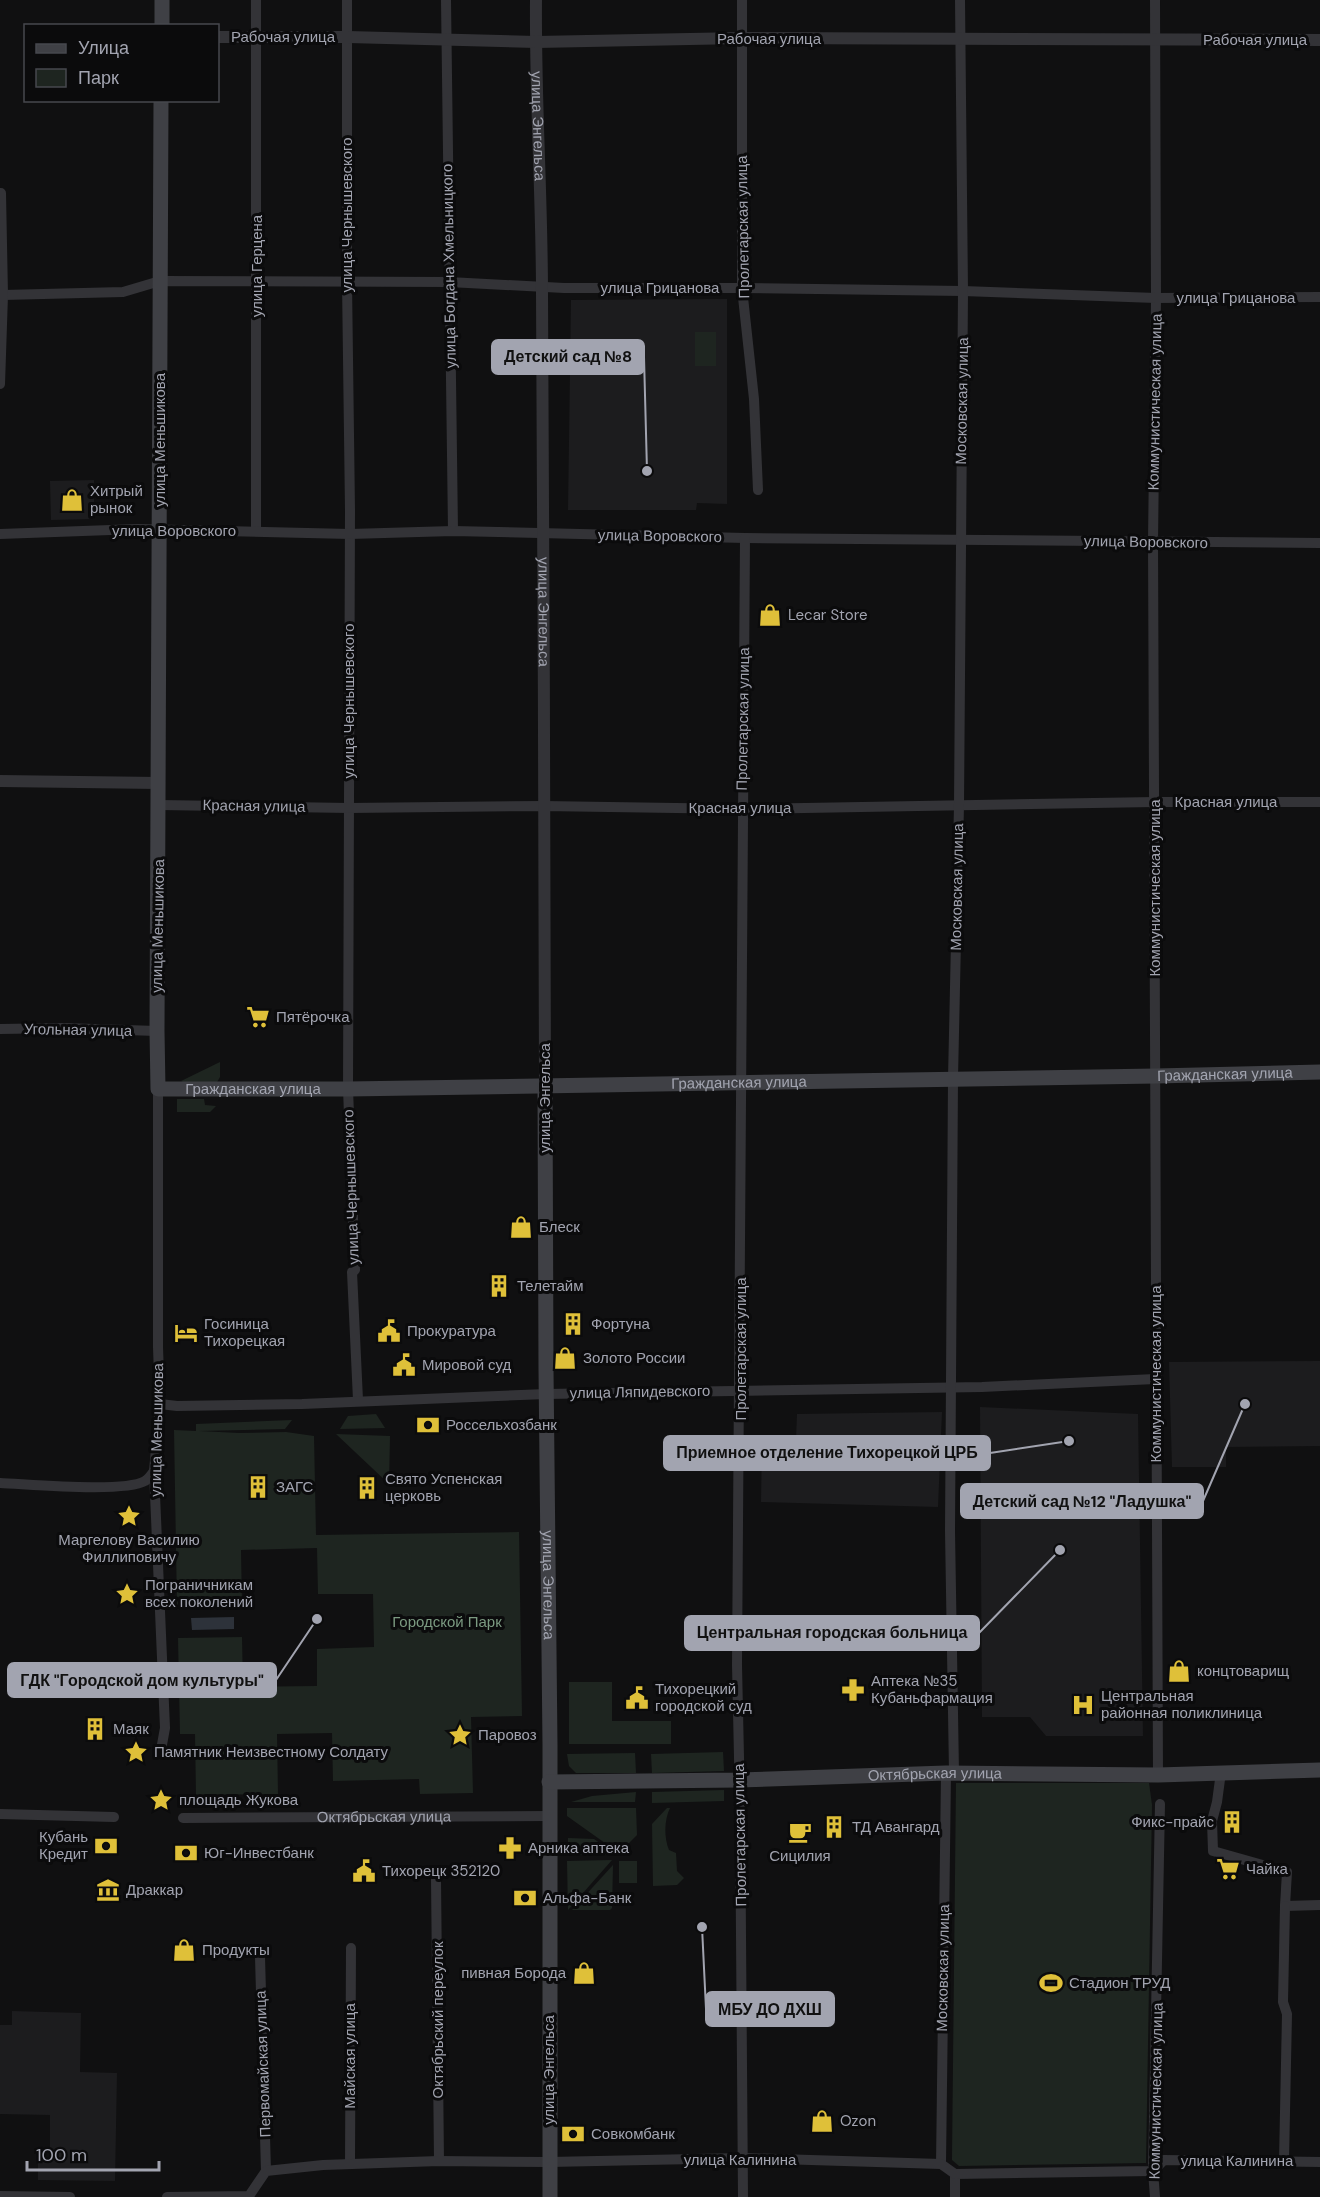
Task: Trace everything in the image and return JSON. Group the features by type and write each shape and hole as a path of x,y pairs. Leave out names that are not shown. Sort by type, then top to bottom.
{"main road":[{"path":"162,0 162,24"},
{"name":"улица Меньшикова","path":"158,1089 161,102"},
{"name":"Гражданская улица","path":"158,1089 348,1089 1320,1072"},
{"name":"улица Энгельса","path":"545,1085 550,2197"},
{"name":"Октябрьская улица","path":"549,1782 740,1780 950,1773 1158,1775 1320,1770"}],"street":[{"name":"улица Герцена","path":"256,0 256,531"},
{"name":"улица Чернышевского","path":"347,0 350,534 348,1089 355,1270 351,1272 358,1400"},
{"name":"улица Богдана Хмельницкого","path":"446,0 453,531"},
{"name":"улица Энгельса","path":"536,0 542,286 545,1085"},
{"name":"Пролетарская улица","path":"742,0 742,288 754,399 758,490"},
{"name":"Московская улица","path":"941,2164 950,1773 953,1078 959,805 963,291 960,0"},
{"name":"Коммунистическая улица","path":"1155,0 1156,298 1153,542 1158,1775"},
{"name":"Рабочая улица","path":"219,37 256,39 348,37 536,42 741,39 1320,40"},
{"path":"0,384 3,295 1,193"},
{"name":"улица Грицанова","path":"3,295 123,292 160,281 257,281 963,291 1156,298 1320,297"},
{"name":"улица Воровского","path":"0,534 138,529 350,534 453,531 745,538 1320,543"},
{"name":"Пролетарская улица","path":"743,2197 737,1665 743,1082 742,809 745,538"},
{"path":"0,782 159,783"},
{"name":"Красная улица","path":"159,805 742,809 1155,802 1320,802"},
{"name":"Угольная улица","path":"0,1029 63,1028 157,1031"},
{"name":"улица Меньшикова","path":"158,1089 160,1404 154,1471 165,1728 161,1750"},
{"name":"улица Ляпидевского","path":"160,1404 177,1406 546,1394 982,1387 1155,1379"},
{"path":"0,1483 135,1485 146,1481 154,1471"},
{"path":"1221,1772 1212,1821 1213,1851 1287,1872 1283,2002 1287,2014 1284,2161"},
{"name":"Коммунистическая улица","path":"1155,2197 1153,2171 1160,1804"},
{"path":"0,1814 114,1817"},
{"name":"Октябрьская улица","path":"183,1818 550,1816"},
{"name":"Октябрьский переулок","path":"436,1879 439,2161"},
{"path":"1285,1906 1320,1905"},
{"name":"Майская улица","path":"350,2164 351,1948"},
{"name":"Первомайская улица","path":"260,1957 266,2171"},
{"name":"улица Калинина","path":"266,2171 350,2164 439,2161 549,2162 743,2158 941,2164"},
{"name":"улица Калинина","path":"955,2174 1153,2171 1164,2160 1320,2162"},
{"path":"941,2164 955,2174 955,2197"},
{"path":"168,2197 249,2196 266,2171"},
{"path":"0,2196 70,2197"}],"shaded area":[{"path":"727,299 727,504 697,503 696,510 568,510 571,300"},
{"name":"Хитрый рынок","path":"94,480 94,519 51,520 50,481"},
{"path":"1320,1361 1320,1446 1226,1447 1226,1467 1172,1467 1169,1362"},
{"path":"980,1407 1138,1414 1143,1736 1046,1736 1030,1717 982,1717"},
{"path":"942,1412 938,1507 761,1502 762,1438 796,1439 797,1414"},
{"path":"234,1617 234,1629 192,1630 191,1618"},
{"path":"12,2011 81,2013 80,2072 117,2073 115,2181 38,2180 38,2162 50,2161 50,2115 0,2114 0,2025 12,2025"}],"green space":[{"path":"695,332 716,332 716,366 695,366"},
{"path":"220,1062 220,1077 216,1084 187,1084 181,1081"},
{"path":"177,1099 204,1099 205,1105 216,1106 210,1112 177,1112"},
{"path":"376,1414 385,1428 340,1429 348,1416"},
{"name":"Городской Парк","path":"292,1420 285,1429 199,1431 286,1432 314,1436 316,1535 519,1532 522,1716 471,1717 473,1793 420,1794 419,1779 333,1781 332,1733 277,1734 278,1794 196,1795 195,1734 180,1734 178,1638 242,1637 243,1687 317,1686 317,1649 374,1647 373,1594 318,1594 317,1548 241,1550 242,1606 177,1607 174,1430 196,1431 196,1424"},
{"path":"336,1434 390,1436 389,1484"},
{"path":"569,1682 612,1682 612,1721 671,1721 671,1744 569,1744"},
{"path":"723,1752 724,1771 652,1773 651,1754"},
{"path":"635,1753 636,1773 576,1773 569,1766 567,1754"},
{"name":"Стадион ТРУД","path":"956,1783 1149,1783 1152,1805 1146,2163 959,2166 952,2160"},
{"path":"724,1790 724,1801 652,1803 652,1792"},
{"path":"636,1792 635,1802 571,1802 592,1796"},
{"path":"567,1808 636,1808 637,1835 619,1853 567,1816"},
{"path":"667,1808 670,1808 666,1823 667,1845 669,1850 676,1853 677,1871 684,1878 677,1885 653,1886 652,1824"},
{"path":"568,1838 594,1839 617,1855 568,1855"},
{"path":"612,1860 568,1910 567,1861"},
{"path":"619,1861 637,1861 637,1883 619,1883"},
{"path":"613,1865 612,1908 610,1910 572,1910"}],"place":[{"name":"Детский сад №8","path":"647,471"},
{"name":"Хитрый рынок","path":"72,500"},
{"name":"Lecar Store","path":"770,615"},
{"name":"Пятёрочка","path":"258,1017"},
{"name":"Блеск","path":"521,1227"},
{"name":"Телетайм","path":"499,1286"},
{"name":"Фортуна","path":"573,1324"},
{"name":"Прокуратура","path":"389,1331"},
{"name":"Госиница Тихорецкая","path":"186,1333"},
{"name":"Золото России","path":"565,1358"},
{"name":"Мировой суд","path":"404,1365"},
{"name":"Детский сад №12 \"Ладушка\"","path":"1245,1404"},
{"name":"Россельхозбанк","path":"428,1425"},
{"name":"Приемное отделение Тихорецкой ЦРБ","path":"1069,1441"},
{"name":"ЗАГС","path":"258,1487"},
{"name":"Свято Успенская церковь","path":"367,1488"},
{"name":"Маргелову Василию Филлиповичу","path":"129,1516"},
{"name":"Центральная городская больница","path":"1060,1550"},
{"name":"Пограничникам всех поколений","path":"127,1594"},
{"name":"ГДК \"Городской дом культуры\"","path":"317,1619"},
{"name":"концтоварищ","path":"1179,1671"},
{"name":"Аптека №35 Кубаньфармация","path":"853,1690"},
{"name":"Тихорецкий городской суд","path":"637,1698"},
{"name":"Центральная районная поликлиница","path":"1083,1705"},
{"name":"Маяк","path":"95,1729"},
{"name":"Паровоз","path":"460,1735"},
{"name":"Памятник Неизвестному Солдату","path":"136,1752"},
{"name":"площадь Жукова","path":"161,1800"},
{"name":"Фикс-прайс","path":"1232,1822"},
{"name":"ТД Авангард","path":"834,1827"},
{"name":"Сицилия","path":"800,1832"},
{"name":"Кубань Кредит","path":"106,1846"},
{"name":"Арника аптека","path":"510,1848"},
{"name":"Юг-Инвестбанк","path":"186,1853"},
{"name":"Чайка","path":"1228,1869"},
{"name":"Тихорецк 352120","path":"364,1871"},
{"name":"Драккар","path":"108,1890"},
{"name":"Альфа-Банк","path":"525,1898"},
{"name":"МБУ ДО ДХШ","path":"702,1927"},
{"name":"Продукты","path":"184,1950"},
{"name":"пивная Борода","path":"584,1973"},
{"name":"Стадион ТРУД","path":"1051,1983"},
{"name":"Ozon","path":"822,2121"},
{"name":"Совкомбанк","path":"573,2134"}]}
